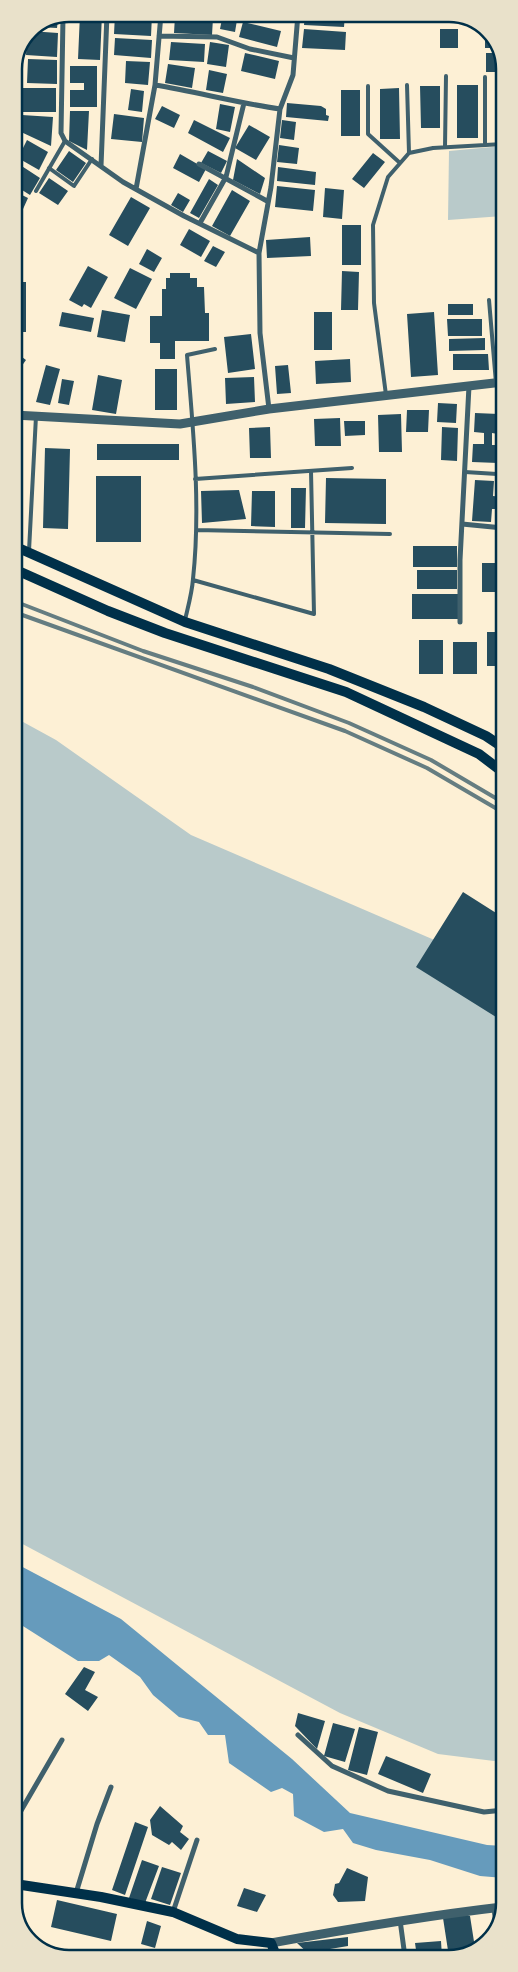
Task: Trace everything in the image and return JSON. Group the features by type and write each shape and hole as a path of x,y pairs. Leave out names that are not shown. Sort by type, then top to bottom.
{"main road":[{"path":"22,550 185,622 328,669 380,689 424,707 486,736 496,743"},
{"path":"22,573 108,611 165,633 346,692 479,754 496,767"},
{"path":"22,1885 76,1893 173,1912 237,1940 271,1943 274,1950"}],"street":[{"path":"101,166 107,22"},
{"path":"136,189 155,86 160,22"},
{"path":"63,23 61,133 64,141 136,189 259,254"},
{"path":"269,409 260,333 259,254 271,187 280,109 293,75 297,23"},
{"path":"159,36 216,37 250,49 294,58"},
{"path":"155,86 188,90 280,109"},
{"path":"200,223 226,177 244,103"},
{"path":"199,164 267,201"},
{"path":"22,416 180,424 269,409 496,383"},
{"path":"460,622 462,524 470,386"},
{"path":"462,524 496,527"},
{"path":"298,1735 332,1766 388,1791 484,1812 496,1811"},
{"path":"22,1809 62,1740"},
{"path":"76,1893 97,1824 111,1787"},
{"path":"173,1912 197,1840"},
{"path":"271,1943 400,1920 452,1912 495,1908"},
{"path":"400,1920 403,1950"}],"lane":[{"path":"445,147 446,76"},
{"path":"485,77 485,145"},
{"path":"407,84 409,153"},
{"path":"368,86 368,134 400,163"},
{"path":"36,191 64,141"},
{"path":"386,395 374,303 373,225 388,177 409,153 445,147 496,144"},
{"path":"49,168 74,186 92,160"},
{"path":"490,300 496,350"},
{"path":"185,622 193,580 196,530 192,421 186,355 215,349"},
{"path":"29,553 36,416"},
{"path":"195,479 352,468"},
{"path":"193,580 314,614 311,471"},
{"path":"465,472 496,474"},
{"path":"196,530 390,534"}],"shaded area":[{"path":"496,147 496,217 448,220 449,151"},
{"path":"22,721 56,740 191,835 496,967 496,1761 438,1754 340,1713 22,1544"}],"water":[{"path":"22,1567 121,1619 292,1759 350,1813 496,1846 496,1877 480,1876 430,1860 376,1850 353,1843 343,1829 324,1832 294,1816 293,1794 282,1788 271,1792 229,1763 225,1735 208,1735 199,1722 179,1717 153,1695 140,1677 109,1655 99,1661 78,1661 22,1625"}],"building":[{"path":"80,22 102,22 100,60 78,59"},
{"path":"115,22 152,22 151,36 114,34"},
{"path":"175,22 213,22 212,35 174,33"},
{"path":"221,22 237,22 235,32 220,29"},
{"path":"243,22 281,31 277,47 239,37"},
{"path":"304,23 344,23 344,27 304,25"},
{"path":"57,24 57,28 49,28"},
{"path":"304,29 346,32 345,50 302,48"},
{"path":"440,29 458,29 458,48 440,48"},
{"path":"42,32 58,33 57,57 26,55 30,44"},
{"path":"115,38 152,40 151,58 114,55"},
{"path":"485,40 490,48 485,48"},
{"path":"171,42 205,44 204,62 169,60"},
{"path":"210,42 229,45 226,67 207,64"},
{"path":"245,53 279,61 275,79 241,71"},
{"path":"486,53 492,53 496,72 486,72"},
{"path":"28,59 57,60 57,84 27,83"},
{"path":"126,61 150,62 148,85 125,83"},
{"path":"168,64 195,68 192,88 165,83"},
{"path":"70,66 97,66 97,107 70,107 70,90 84,90 84,83 70,83"},
{"path":"209,70 227,74 223,93 206,90"},
{"path":"457,85 478,85 478,138 457,138"},
{"path":"420,86 440,86 440,128 421,128"},
{"path":"22,88 56,88 56,112 22,112"},
{"path":"399,88 400,139 380,139 380,89"},
{"path":"131,89 144,91 142,112 128,110"},
{"path":"341,90 360,90 360,136 341,136"},
{"path":"287,103 321,106 326,109 326,115 329,116 328,121 286,117"},
{"path":"220,104 235,107 230,132 216,129"},
{"path":"162,106 180,115 174,128 155,119"},
{"path":"70,111 89,111 87,150 69,141"},
{"path":"114,114 144,118 142,142 111,139"},
{"path":"22,115 53,117 51,146 22,132"},
{"path":"194,120 230,138 223,152 188,133"},
{"path":"282,120 296,122 294,140 280,138"},
{"path":"249,125 270,137 256,160 235,148"},
{"path":"27,140 48,152 39,170 22,160 22,150"},
{"path":"279,145 299,148 297,164 277,162"},
{"path":"69,151 86,163 73,182 56,170"},
{"path":"208,151 227,161 221,173 201,163"},
{"path":"373,153 385,162 364,188 352,179"},
{"path":"180,154 206,169 199,182 173,168"},
{"path":"237,159 265,178 260,194 233,180"},
{"path":"22,166 40,178 30,195 22,190"},
{"path":"278,167 316,172 315,185 277,181"},
{"path":"49,178 68,191 58,205 39,193"},
{"path":"209,179 218,185 199,218 190,213"},
{"path":"277,186 315,190 313,211 275,207"},
{"path":"325,188 344,190 342,219 323,217"},
{"path":"232,190 250,201 230,236 212,226"},
{"path":"178,193 190,200 183,212 171,205"},
{"path":"22,195 28,198 22,211"},
{"path":"131,197 150,208 128,246 109,235"},
{"path":"342,225 361,225 361,265 342,265"},
{"path":"189,229 210,241 201,257 180,245"},
{"path":"310,237 311,256 267,258 266,240"},
{"path":"213,246 225,252 216,267 204,261"},
{"path":"147,249 162,258 154,272 139,264"},
{"path":"88,266 108,277 91,308 84,304 82,307 69,300"},
{"path":"130,268 152,279 136,309 114,298"},
{"path":"342,271 359,272 358,310 341,310"},
{"path":"170,273 190,273 190,278 197,278 197,287 204,287 205,313 209,313 209,341 175,341 175,359 160,359 160,343 150,343 150,316 162,316 162,289 166,289 166,278 170,278"},
{"path":"22,282 26,282 26,332 22,332"},
{"path":"448,304 473,304 473,315 448,315"},
{"path":"102,310 130,315 125,342 97,337"},
{"path":"62,312 94,318 91,332 59,326"},
{"path":"314,312 332,312 332,350 314,350"},
{"path":"434,312 438,375 411,377 407,314"},
{"path":"447,319 482,319 482,336 448,336"},
{"path":"251,334 255,369 228,373 224,337"},
{"path":"485,338 485,350 449,351 449,339"},
{"path":"453,354 488,354 489,370 453,370"},
{"path":"22,357 26,360 22,366"},
{"path":"350,359 351,382 316,384 315,361"},
{"path":"46,365 60,369 50,405 36,402"},
{"path":"288,365 291,393 277,394 275,366"},
{"path":"155,369 177,369 177,410 155,410"},
{"path":"98,375 122,380 116,414 92,410"},
{"path":"254,377 255,402 226,404 225,378"},
{"path":"62,379 74,381 69,405 58,403"},
{"path":"438,403 457,404 456,423 437,422"},
{"path":"407,410 429,410 428,432 406,432"},
{"path":"475,413 496,414 496,434 492,433 492,445 496,445 496,463 472,462 473,444 484,444 484,433 474,432"},
{"path":"401,414 402,452 379,452 378,415"},
{"path":"340,418 341,446 315,446 314,419"},
{"path":"344,421 365,421 365,435 345,436"},
{"path":"270,427 271,458 250,458 249,428"},
{"path":"442,427 458,428 457,461 441,460"},
{"path":"97,444 179,444 179,460 97,460"},
{"path":"45,448 70,449 68,529 43,528"},
{"path":"96,476 141,476 141,542 96,542"},
{"path":"326,478 386,479 386,524 325,523"},
{"path":"475,480 494,481 493,496 496,496 496,509 492,509 491,522 472,521"},
{"path":"291,488 306,488 305,528 291,528"},
{"path":"239,490 246,519 202,523 201,491"},
{"path":"252,491 275,491 275,527 251,526"},
{"path":"413,546 457,546 457,567 413,567"},
{"path":"482,563 496,563 496,592 482,592"},
{"path":"417,570 457,570 457,589 417,589"},
{"path":"412,594 458,594 458,619 412,619"},
{"path":"487,632 496,632 496,666 487,666"},
{"path":"419,640 443,640 443,674 419,674"},
{"path":"453,642 477,642 477,674 453,674"},
{"path":"463,892 496,913 496,1017 416,967"},
{"path":"84,1667 95,1672 85,1690 98,1697 88,1711 65,1694"},
{"path":"298,1713 325,1721 317,1749 295,1726"},
{"path":"333,1723 355,1729 345,1762 324,1756"},
{"path":"359,1727 378,1732 367,1775 348,1770"},
{"path":"386,1756 431,1774 423,1793 378,1774"},
{"path":"160,1806 183,1826 180,1832 189,1839 181,1850 172,1842 169,1845 152,1835 150,1820"},
{"path":"135,1822 148,1827 125,1895 112,1890"},
{"path":"142,1860 159,1866 145,1903 129,1898"},
{"path":"162,1867 181,1873 170,1905 151,1899"},
{"path":"347,1868 368,1877 365,1901 338,1902 333,1895 335,1884 339,1883"},
{"path":"244,1888 266,1895 257,1912 237,1906"},
{"path":"57,1900 117,1914 111,1941 51,1927"},
{"path":"462,1913 470,1916 474,1942 457,1949 448,1950 443,1918"},
{"path":"147,1921 161,1926 155,1948 141,1944"},
{"path":"348,1937 348,1946 330,1950 304,1950 297,1943"},
{"path":"441,1941 442,1950 416,1950 415,1943"}],"railway":[{"path":"22,604 143,651 253,687 349,723 431,760 496,798"},
{"path":"22,615 345,731 427,768 496,808"}]}
